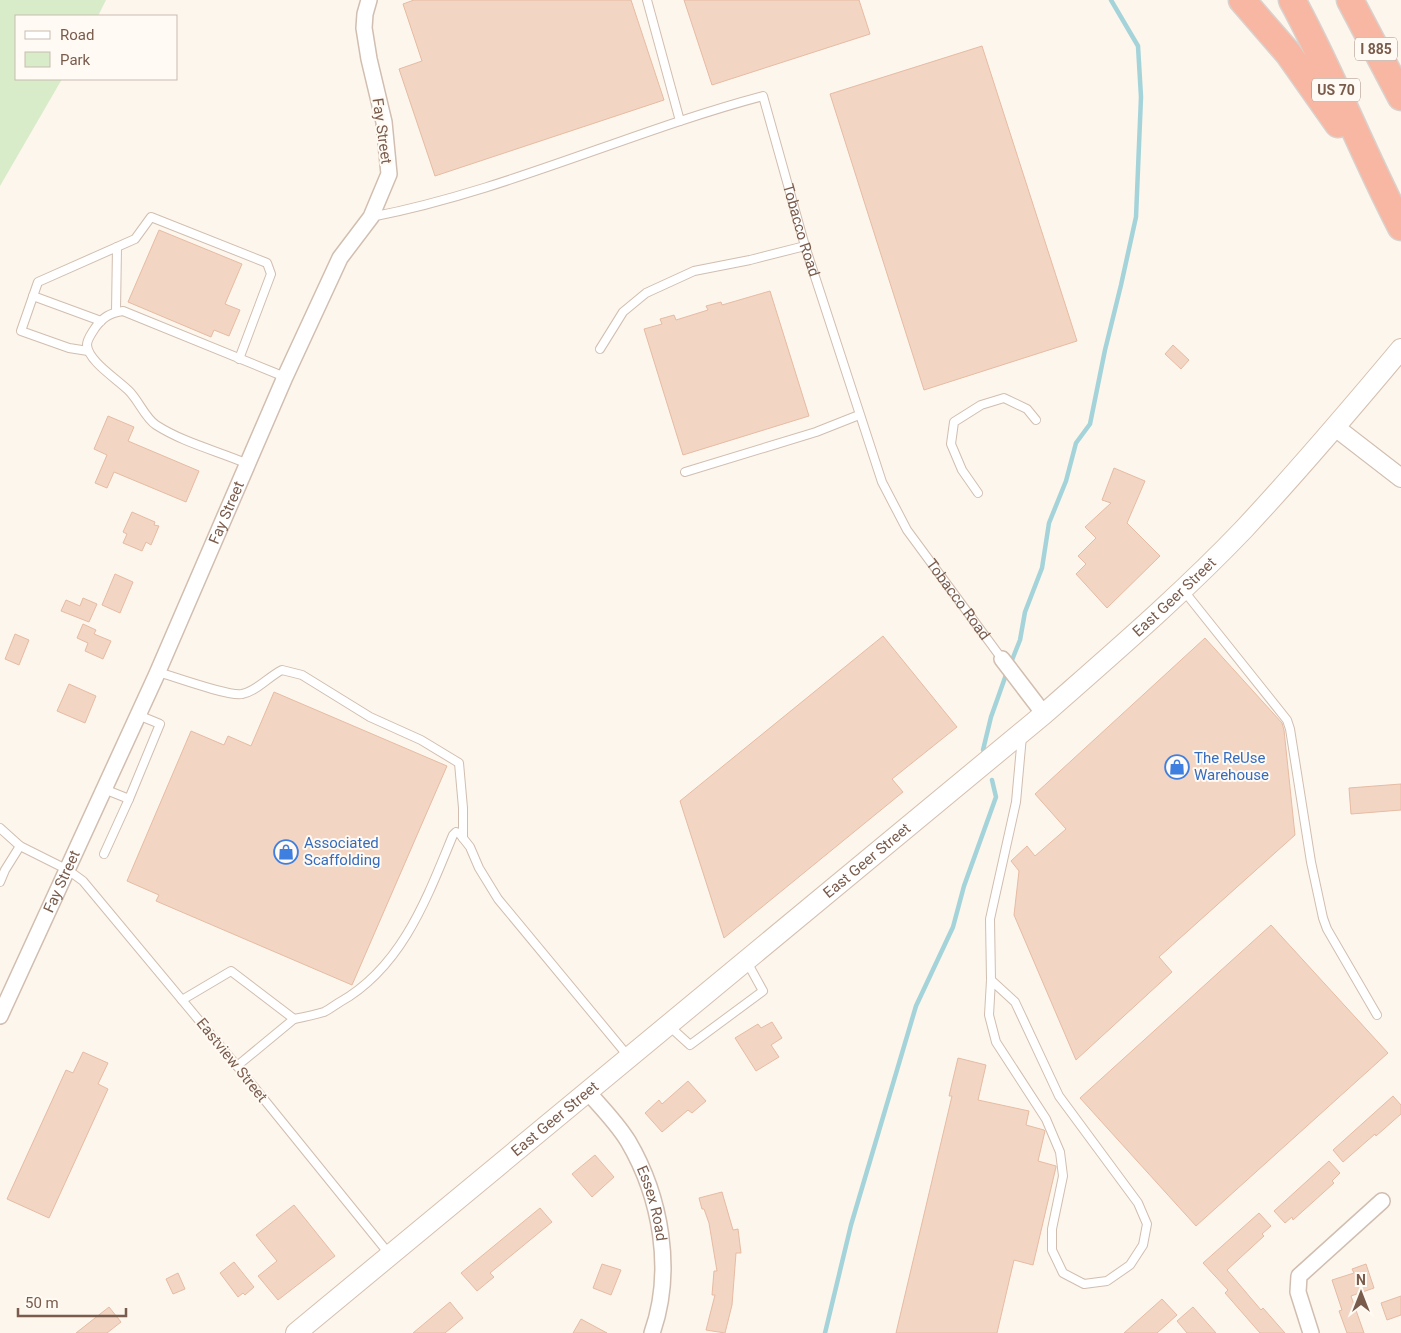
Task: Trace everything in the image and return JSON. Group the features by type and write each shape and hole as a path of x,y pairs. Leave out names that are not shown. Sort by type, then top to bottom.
{"highway":[{"path":"1242,0 1288,53 1378,182 1401,227"},
{"name":"US 70","path":"1292,0 1318,50 1378,182"},
{"name":"I 885","path":"1350,0 1401,98"}],"main road":[{"name":"East Geer Street","path":"296,1333 1044,714 1183,590 1243,529 1335,427 1401,349"}],"street":[{"name":"Fay Street","path":"0,1016 158,672 285,377 340,258 371,217 389,174 384,122 369,59 364,28 369,0"},
{"path":"1335,427 1401,478"},
{"name":"Tobacco Road","path":"1002,658 1044,714"},
{"name":"Essex Road","path":"587,1091 627,1140 642,1167 656,1210 662,1243 662,1274 659,1304 652,1333"},
{"path":"1311,1333 1298,1292 1300,1276 1382,1201"}],"lane":[{"path":"647,0 680,121"},
{"name":"Tobacco Road","path":"371,217 432,204 503,182 680,121 763,96 805,246 882,482 907,530 1002,658"},
{"path":"88,351 69,348 21,331 38,282 135,239 151,217 267,263 271,274 239,359"},
{"path":"600,349 623,312 646,293 694,271 750,260 805,246"},
{"path":"116,312 117,247"},
{"path":"33,296 101,321"},
{"path":"248,464 169,433 153,424 128,390 105,370 88,351 88,339 105,316 123,311 285,377"},
{"path":"978,494 962,470 951,444 954,422 981,405 1004,398 1027,409 1036,420"},
{"path":"685,472 816,432 859,415"},
{"path":"1183,590 1287,720 1311,862 1323,918 1327,929 1377,1015"},
{"path":"158,672 240,695 253,690 282,670 302,675 370,717 421,740 459,763 463,808 463,838"},
{"path":"104,854 160,724 138,715"},
{"path":"992,980 1015,1002 1059,1096 1138,1203 1147,1224 1143,1245 1130,1265 1107,1281 1084,1284 1063,1274 1052,1250 1052,1229 1063,1176 1060,1152 1046,1119 996,1042 989,1015 992,980 990,919 1016,802 1023,732"},
{"path":"104,789 129,799"},
{"name":"Eastview Street","path":"0,828 20,846 68,870 83,881 237,1066 390,1255"},
{"path":"237,1066 294,1019 325,1011 356,993 384,967 417,917 456,832 459,833 470,847 479,868 498,899 628,1057"},
{"path":"0,882 20,846"},
{"path":"668,1025 690,1045 763,991 746,961"},
{"path":"182,1000 231,971 294,1019"}],"green space":[{"path":"0,0 106,0 98,15 15,15 15,80 61,80 0,186"}],"building":[{"path":"414,0 631,0 664,100 435,176 399,69 422,61 403,4"},
{"path":"684,0 859,0 870,34 712,85"},
{"path":"982,46 1077,341 924,390 830,94"},
{"path":"159,230 242,264 225,304 240,310 229,336 214,330 211,337 128,302"},
{"path":"770,291 809,416 683,455 644,329 662,324 660,319 674,315 676,320 708,310 706,306 721,302 722,305"},
{"path":"1173,345 1189,360 1181,369 1165,354"},
{"path":"108,416 134,427 128,441 199,471 186,502 114,472 107,488 95,483 107,455 94,449"},
{"path":"1114,468 1145,481 1127,523 1160,556 1107,608 1076,574 1086,564 1078,556 1096,538 1085,527 1111,503 1102,500"},
{"path":"132,512 155,522 154,525 159,526 151,545 146,542 142,551 123,543 127,534 123,532"},
{"path":"115,574 133,582 120,613 102,605"},
{"path":"83,598 97,604 89,622 61,611 66,600 80,606"},
{"path":"83,624 96,630 94,634 111,641 103,659 85,651 88,643 77,638"},
{"path":"15,634 29,640 19,665 5,659"},
{"path":"883,636 957,727 892,779 903,792 724,938 680,801"},
{"path":"1205,638 1282,723 1295,835 1159,957 1172,972 1076,1060 1014,915 1019,871 1011,861 1027,846 1035,856 1066,829 1035,794"},
{"path":"69,684 96,696 85,723 57,711"},
{"path":"274,692 447,766 352,985 156,901 159,895 127,881 191,731 224,745 228,736 251,746"},
{"path":"1401,784 1401,810 1351,814 1349,788"},
{"path":"1271,925 1388,1053 1196,1226 1080,1098"},
{"path":"772,1022 782,1038 771,1045 779,1057 756,1071 735,1038 758,1024 761,1028"},
{"path":"83,1052 108,1063 98,1084 108,1089 49,1218 7,1199 66,1070 73,1073"},
{"path":"958,1058 986,1065 978,1100 1029,1111 1026,1125 1045,1131 1038,1161 1056,1167 1033,1265 1014,1260 997,1333 896,1333 952,1096 949,1096"},
{"path":"688,1081 706,1101 692,1113 688,1110 662,1132 645,1113 659,1100 662,1104"},
{"path":"1393,1096 1401,1105 1401,1114 1343,1162 1333,1150"},
{"path":"595,1155 614,1177 592,1197 572,1174"},
{"path":"1329,1161 1340,1173 1332,1181 1334,1183 1293,1220 1292,1217 1285,1223 1274,1211"},
{"path":"722,1192 733,1230 738,1229 741,1253 736,1253 732,1305 725,1333 706,1330 715,1295 712,1295 714,1271 717,1271 709,1223 699,1198"},
{"path":"294,1205 335,1256 278,1300 258,1276 277,1261 256,1235"},
{"path":"540,1208 552,1222 490,1273 494,1277 477,1291 461,1273"},
{"path":"1259,1213 1271,1226 1262,1234 1264,1236 1227,1270 1261,1310 1263,1308 1285,1333 1260,1333 1225,1293 1228,1290 1203,1263"},
{"path":"234,1262 254,1287 245,1295 243,1293 238,1297 220,1273"},
{"path":"602,1264 621,1270 611,1295 593,1288"},
{"path":"1366,1264 1374,1288 1351,1296 1364,1333 1347,1333 1339,1311 1342,1310 1332,1280 1354,1273 1352,1269"},
{"path":"178,1273 185,1289 173,1294 166,1279"},
{"path":"1401,1296 1401,1315 1387,1320 1381,1303"},
{"path":"1162,1299 1177,1315 1157,1333 1124,1333"},
{"path":"450,1302 463,1318 445,1333 413,1333"},
{"path":"109,1307 121,1322 107,1333 76,1333"},
{"path":"1193,1307 1216,1333 1187,1333 1177,1321"},
{"path":"581,1319 607,1333 573,1333"}],"waterway":[{"path":"1010,665 1020,640 1025,612 1042,568 1049,523 1066,481 1076,443 1090,424 1136,217 1141,97 1138,46 1111,0"},
{"path":"983,750 991,717 1007,672"},
{"path":"825,1333 851,1225 916,1006 953,927 964,886 996,797 992,780"}],"place":[{"name":"The ReUse Warehouse","path":"1177,767"},
{"name":"Associated Scaffolding","path":"286,852"}]}
